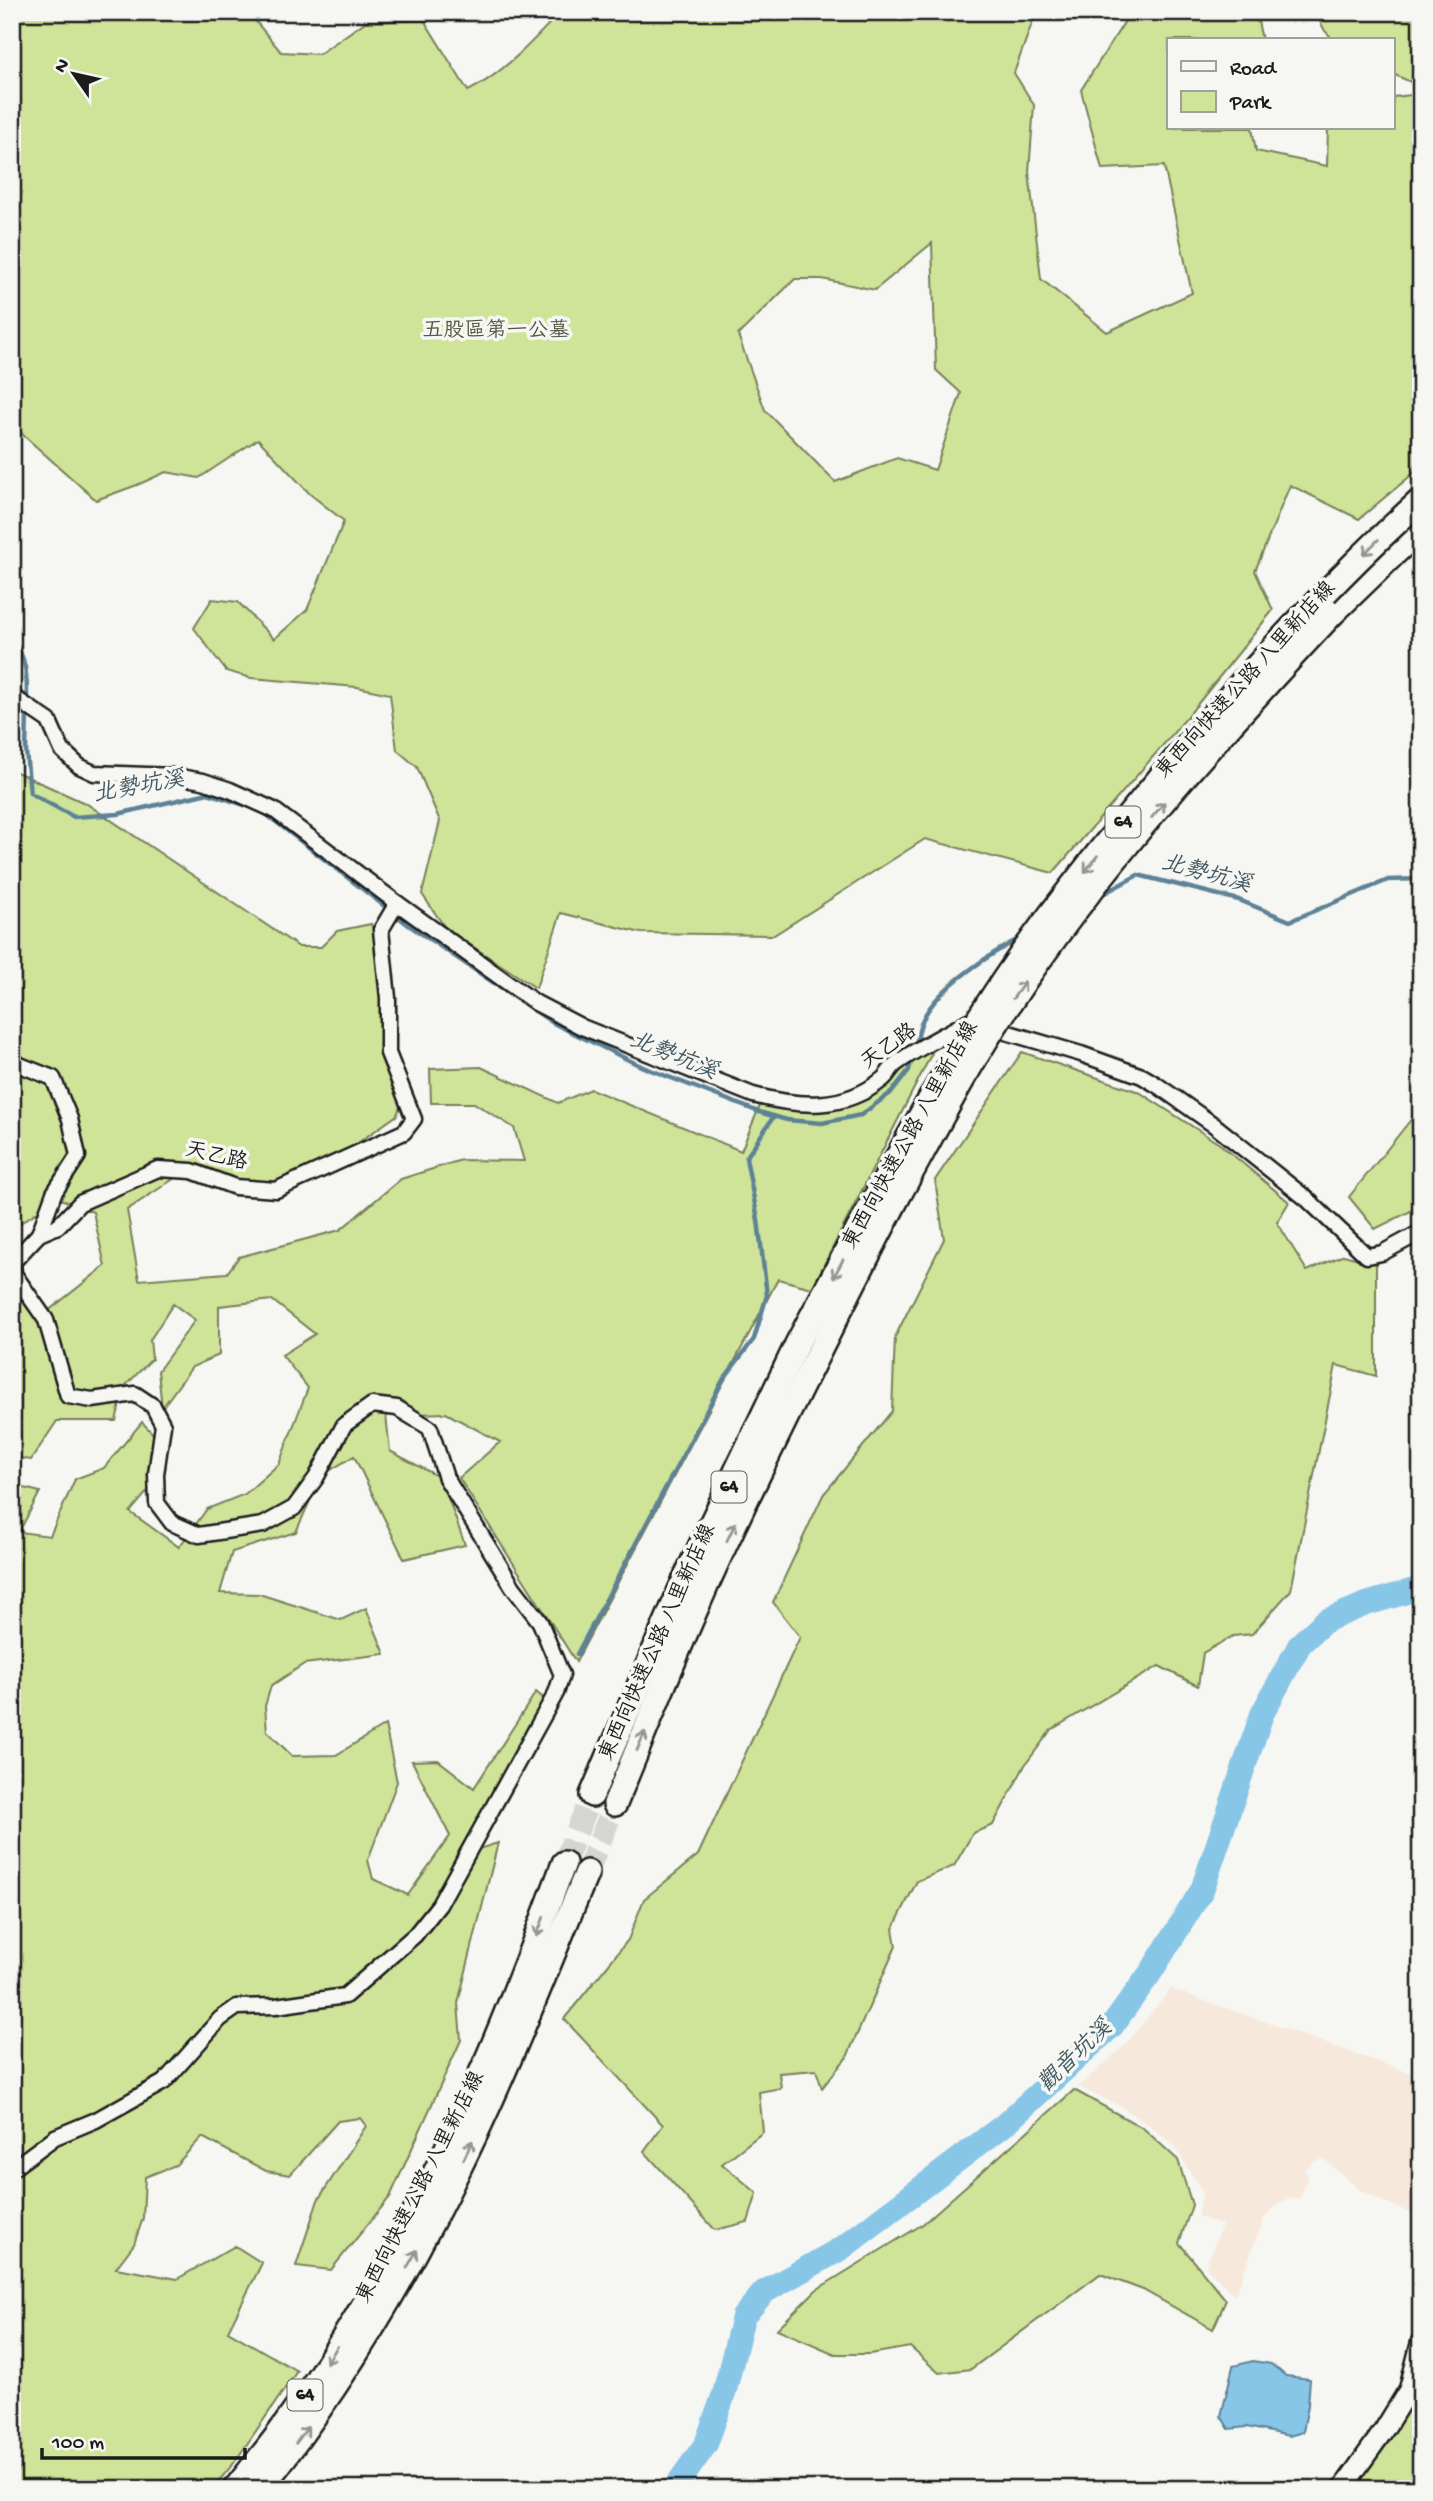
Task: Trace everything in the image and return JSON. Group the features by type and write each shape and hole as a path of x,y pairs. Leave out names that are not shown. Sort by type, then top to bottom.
{"highway":[{"name":"東西向快速公路 八里新店線","path":"615,1804 692,1617 837,1314 932,1093 1006,976 1132,811 1217,710 1306,612 1421,500"},
{"name":"東西向快速公路 八里新店線","path":"592,1795 699,1549 799,1342 1006,1009 1065,925 1146,824 1245,708 1332,613 1421,528"},
{"name":"東西向快速公路 八里新店線","path":"260,2489 304,2433 428,2206 468,2150 512,2026 564,1863"},
{"name":"東西向快速公路 八里新店線","path":"512,2026 587,1872"},
{"name":"東西向快速公路 八里新店線","path":"235,2489 376,2302"}],"street":[{"name":"天乙路","path":"12,696 49,721 62,750 79,766 94,773 174,776 203,781 246,797 292,821 397,903 536,1003 583,1027 753,1095 782,1103 838,1103 858,1096 884,1078 895,1064 968,1021 1081,1054 1142,1076 1214,1125 1307,1199 1367,1256 1382,1253 1421,1232"},
{"name":"天乙路","path":"39,1234 58,1226 80,1203 158,1169 192,1171 234,1187 276,1190 404,1132 414,1119 388,1053 388,998 381,930 397,903"},
{"path":"12,1059 53,1079 70,1119 78,1156 54,1193 39,1234 13,1262 13,1274 46,1320 68,1396 92,1400 135,1394 153,1406 163,1425 156,1474 157,1503 172,1523 199,1535 262,1525 294,1508 316,1478 344,1425 372,1405 397,1408 430,1428 446,1478 513,1587 540,1622 562,1675 556,1693 439,1905 415,1935 391,1958 345,1996 276,2006 237,2007 220,2019 164,2082 96,2120 55,2137 12,2169"},
{"path":"1342,2489 1409,2389 1421,2342"}],"shaded area":[{"path":"1171,1989 1421,2077 1421,2218 1361,2191 1322,2157 1304,2169 1308,2177 1299,2200 1291,2198 1280,2202 1264,2218 1235,2295 1231,2292 1206,2267 1222,2225 1197,2216 1203,2193 1174,2146 1149,2125 1118,2105 1078,2087 1124,2046"}],"green space":[{"name":"五股區第一公墓","path":"12,12 248,12 281,52 319,54 365,22 424,20 468,91 505,66 560,12 1036,12 1014,73 1034,105 1029,172 1041,279 1107,332 1192,293 1164,166 1102,169 1081,90 1125,21 1100,12 1256,12 1262,38 1167,38 1167,130 1252,130 1256,151 1327,166 1328,130 1394,130 1394,97 1421,94 1421,467 1359,519 1290,485 1255,571 1273,610 1188,716 1053,873 925,839 774,935 641,933 561,913 536,988 446,929 422,894 440,821 417,767 397,750 390,694 357,687 251,678 226,671 194,628 212,599 238,602 274,639 307,610 344,521 310,494 258,439 199,478 166,472 96,500 12,425","holes":["932,243 936,370 961,393 935,470 897,458 835,482 765,410 738,335 795,279 822,279 875,290"]},
{"path":"1315,12 1421,12 1421,84 1394,74 1394,38 1332,38"},
{"path":"12,770 87,804 299,947 321,947 337,931 371,924 382,957 381,1020 408,1083 397,1115 314,1174 257,1186 187,1170 127,1210 139,1280 227,1273 239,1257 340,1230 401,1179 461,1160 524,1161 514,1128 474,1103 431,1103 430,1069 481,1067 558,1103 591,1089 741,1151 761,1103 843,1106 919,1044 932,1053 812,1288 778,1279 576,1662 459,1478 500,1442 446,1413 386,1415 390,1451 441,1478 465,1545 404,1559 354,1456 321,1476 296,1532 232,1552 220,1593 259,1594 341,1620 366,1608 385,1654 304,1664 271,1686 265,1706 267,1731 292,1756 336,1755 385,1725 397,1782 368,1860 373,1879 408,1895 450,1836 412,1761 438,1760 474,1788 536,1692 548,1702 456,1856 498,1843 458,2003 461,2040 390,2197 331,2270 296,2266 318,2200 366,2126 360,2118 338,2121 290,2175 266,2171 202,2137 176,2165 145,2177 143,2218 134,2244 116,2268 177,2279 235,2246 262,2263 228,2331 297,2371 234,2463 212,2489 12,2489 12,1485 40,1492 19,1532 50,1536 75,1479 104,1468 142,1422 167,1449 165,1471 130,1512 179,1547 207,1509 245,1494 279,1464 308,1388 282,1355 315,1334 272,1300 219,1306 219,1355 192,1367 162,1408 158,1371 195,1320 173,1304 150,1340 152,1359 124,1387 116,1421 57,1421 31,1460 12,1457 12,1265 48,1311 105,1266 93,1212 58,1198 12,1231"},
{"path":"1022,1052 1139,1092 1221,1145 1289,1202 1277,1222 1307,1271 1344,1255 1376,1264 1376,1376 1336,1365 1291,1590 1252,1634 1233,1636 1203,1653 1198,1686 1159,1666 1051,1730 1025,1765 993,1825 973,1833 954,1866 917,1881 893,1929 896,1946 847,2057 822,2088 816,2070 779,2073 781,2088 759,2092 763,2132 722,2164 757,2193 748,2222 715,2230 644,2151 663,2125 564,2019 628,1940 644,1899 698,1855 800,1637 773,1602 823,1495 892,1411 895,1337 944,1239 935,1180"},
{"path":"1421,1107 1421,1206 1375,1229 1349,1197"},
{"path":"1074,2090 1143,2128 1178,2160 1192,2205 1179,2243 1226,2300 1213,2329 1143,2290 1100,2274 971,2369 939,2373 910,2347 870,2354 835,2354 777,2329 816,2290 923,2224"},
{"path":"1421,2368 1421,2489 1351,2489 1412,2404"}],"water":[{"path":"1253,2361 1271,2364 1286,2376 1310,2379 1303,2432 1289,2436 1247,2427 1229,2429 1221,2416 1233,2366"}],"waterway":[{"name":"北勢坑溪","path":"12,641 24,662 27,703"},
{"name":"北勢坑溪","path":"27,712 26,751 30,793 74,817 118,814 208,793 251,807"},
{"name":"北勢坑溪","path":"262,811 410,926 553,1023 643,1067 759,1112 787,1120 822,1123 861,1115 892,1092 909,1070 912,1057"},
{"name":"北勢坑溪","path":"1099,896 1138,875 1239,900 1290,921 1388,880 1421,879"},
{"name":"北勢坑溪","path":"916,1045 923,1019 941,995 982,961 1024,936"},
{"path":"577,1654 723,1380 754,1339 767,1295 758,1220 746,1158 774,1116"},
{"name":"觀音坑溪","path":"674,2489 706,2444 724,2394 743,2317 764,2292 842,2248 1004,2125 1112,2026 1151,1972 1202,1890 1262,1714 1300,1644 1325,1621 1366,1604 1421,1588"}],"tunnel":[{"path":"564,1863 592,1795"},
{"path":"587,1872 615,1804"}]}
